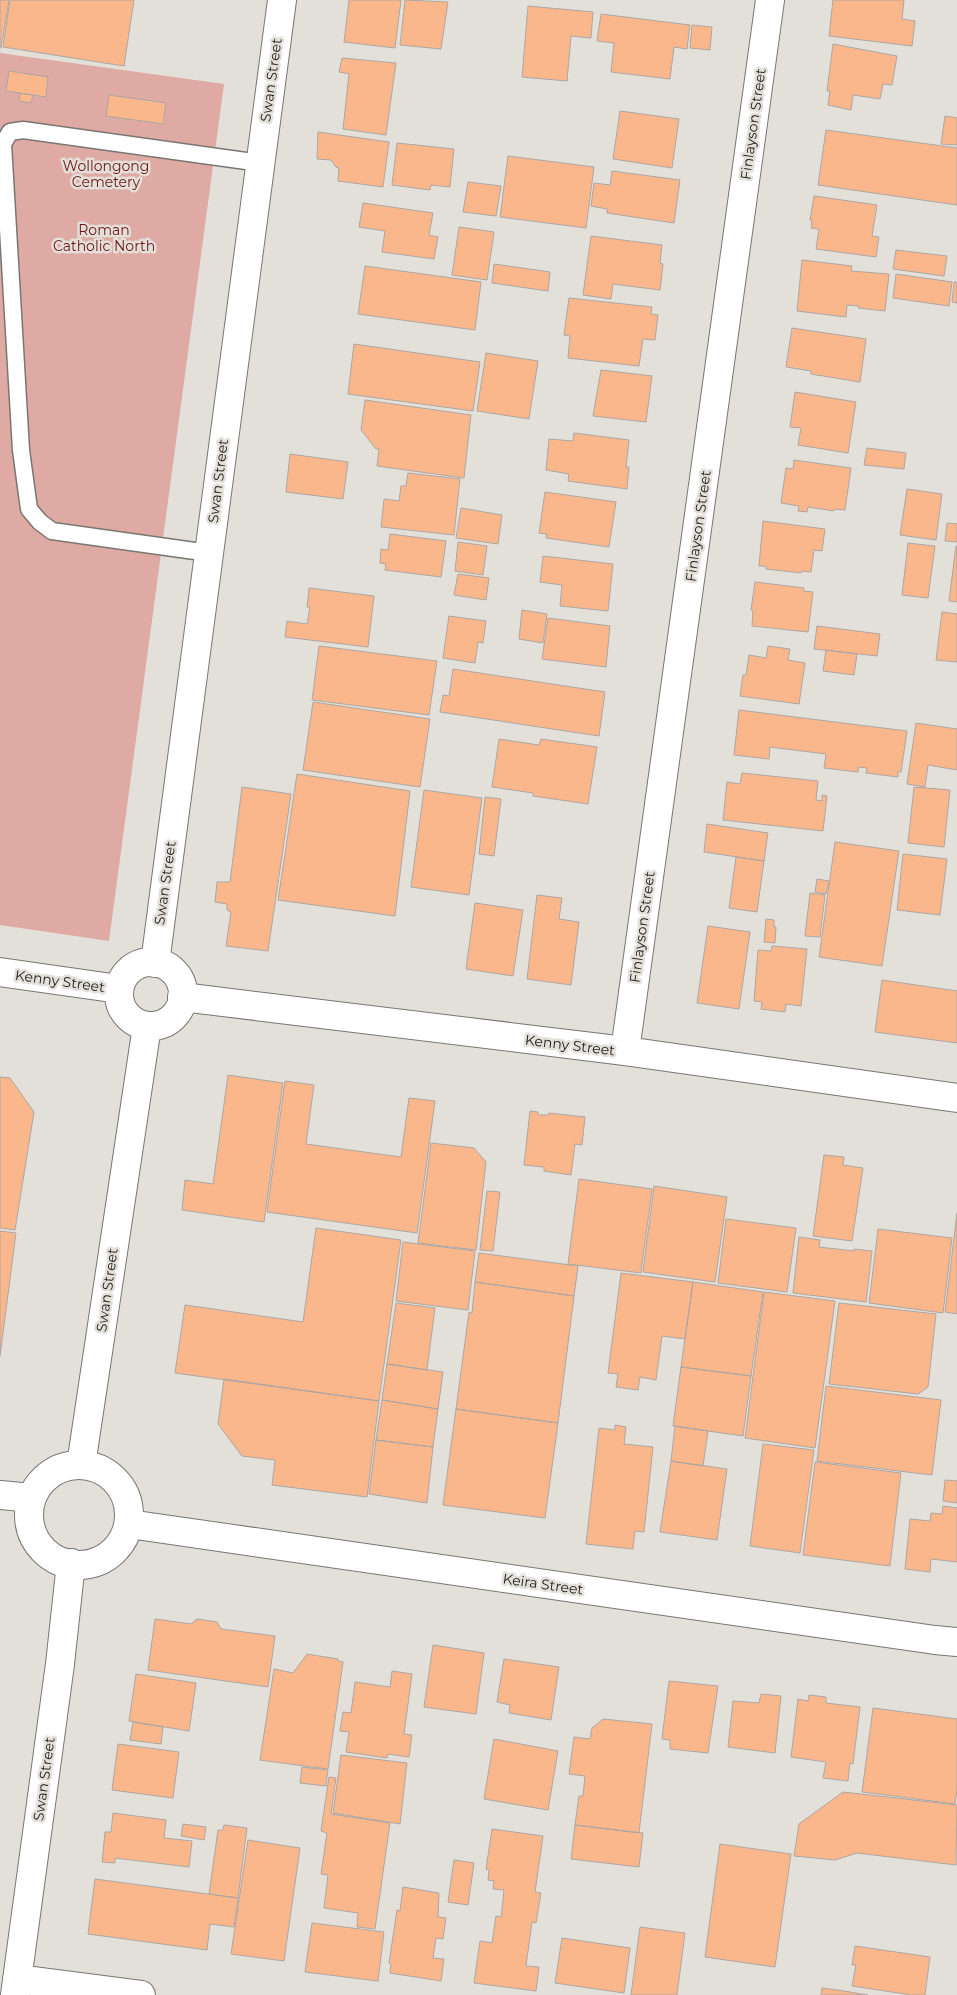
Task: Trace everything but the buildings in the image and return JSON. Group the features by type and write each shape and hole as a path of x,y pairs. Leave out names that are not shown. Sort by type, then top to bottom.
{"street":[{"name":"Swan Street","path":"154,963 282,0"},
{"name":"Finlayson Street","path":"625,1051 770,0"},
{"path":"154,963 170,968 177,976 182,986 180,1007 174,1016 166,1022 157,1026 147,1026 128,1017 122,1009 119,989 123,978 130,970 139,964 154,963"},
{"name":"Kenny Street","path":"0,972 119,989"},
{"name":"Kenny Street","path":"182,997 625,1051 957,1098"},
{"name":"Swan Street","path":"81,1465 147,1026"},
{"path":"74,1465 91,1466 103,1470 117,1482 126,1496 129,1506 128,1524 123,1541 111,1554 96,1562 81,1565 56,1559 42,1548 31,1529 30,1512 32,1498 41,1483 56,1470 74,1465"},
{"path":"0,1495 32,1498"},
{"name":"Keira Street","path":"128,1524 957,1642"},
{"name":"Swan Street","path":"16,1987 60,1664 71,1563"},
{"path":"16,1987 141,1995"}],"lane":[{"path":"209,553 52,531 40,522 29,509 21,450 4,144 10,132 23,130 260,163"}],"green space":[{"name":"Wollongong Cemetery","path":"0,53 224,84 109,941 0,925"}],"park label":[{"name":"Roman Catholic North","path":"104,238"}]}
